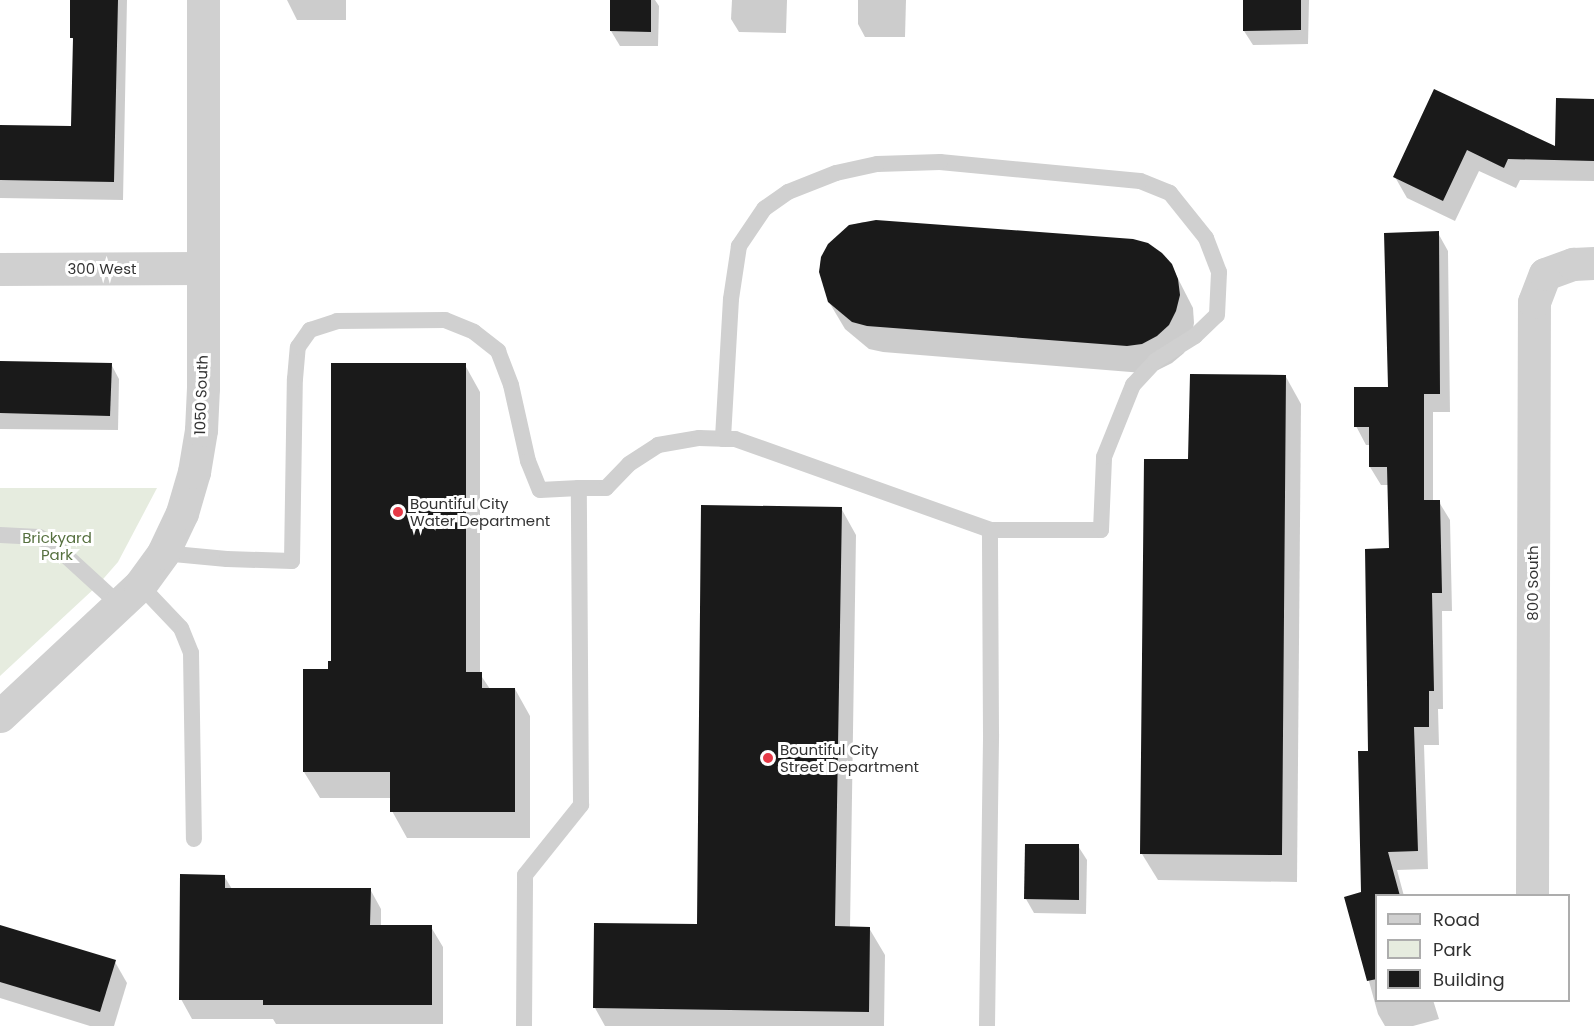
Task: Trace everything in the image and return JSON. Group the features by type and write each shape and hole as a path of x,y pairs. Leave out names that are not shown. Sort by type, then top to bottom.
{"street":[{"name":"1050 South","path":"0,716 130,595 163,553 182,513 195,472 201,430 203,0"},
{"name":"800 South","path":"1532,894 1533,317 1538,287 1545,274 1573,264 1594,263"},
{"name":"300 West","path":"0,269 203,268"}],"lane":[{"path":"163,553 227,560 292,561 295,379 298,346 310,330 337,321 445,320 474,332 498,351 511,385 528,461 540,490 606,488 629,464 658,445 699,438 723,439 735,439 990,530 1101,530 1104,457 1134,385 1155,361 1195,336 1217,315 1219,272 1206,238 1170,193 1140,181 940,162 877,164 837,173 788,192 764,209 739,246 731,298 723,439"},
{"path":"524,1026 525,875 581,806 579,488"},
{"path":"987,1026 991,734 990,530"},
{"path":"0,535 39,537 52,543 181,628 191,653 194,839"}],"green space":[{"name":"Brickyard Park","path":"0,488 157,488 118,562 97,586 0,676"}],"building":[{"path":"70,0 118,0 114,182 0,180 0,125 71,126 73,38 70,38"},
{"path":"610,0 651,0 651,32 610,31"},
{"path":"1243,0 1301,0 1301,30 1243,31"},
{"path":"1434,89 1555,146 1556,98 1594,99 1594,161 1508,159 1504,168 1467,150 1443,201 1393,177"},
{"path":"876,220 1133,239 1148,243 1172,264 1178,279 1180,295 1176,311 1169,325 1157,336 1142,344 1127,346 867,326 852,322 828,302 819,272 821,257 828,244 849,225"},
{"path":"1439,231 1440,394 1424,394 1424,500 1440,500 1442,593 1432,593 1434,691 1429,691 1429,727 1414,727 1418,851 1388,852 1399,894 1375,894 1375,979 1367,981 1344,897 1361,892 1358,751 1368,751 1365,549 1389,548 1387,467 1369,467 1369,427 1354,427 1354,387 1388,387 1384,233"},
{"path":"0,361 112,363 110,416 0,413"},
{"name":"Bountiful City Water Department","path":"331,363 466,363 466,672 482,672 482,688 515,688 515,812 390,812 390,772 303,772 303,669 328,669 328,661 331,661"},
{"path":"1190,374 1286,375 1282,855 1140,854 1144,459 1188,459"},
{"name":"Bountiful City Street Department","path":"701,505 842,507 835,926 870,927 869,1012 593,1008 594,923 697,924"},
{"path":"1025,844 1079,844 1079,900 1024,899"},
{"path":"180,874 225,875 225,888 371,888 370,925 432,925 432,1005 263,1005 263,1000 179,1000"},
{"path":"0,925 116,960 100,1012 0,982"}],"place":[{"name":"Bountiful City Water Department","path":"398,512"},
{"name":"Bountiful City Street Department","path":"768,758"}]}
